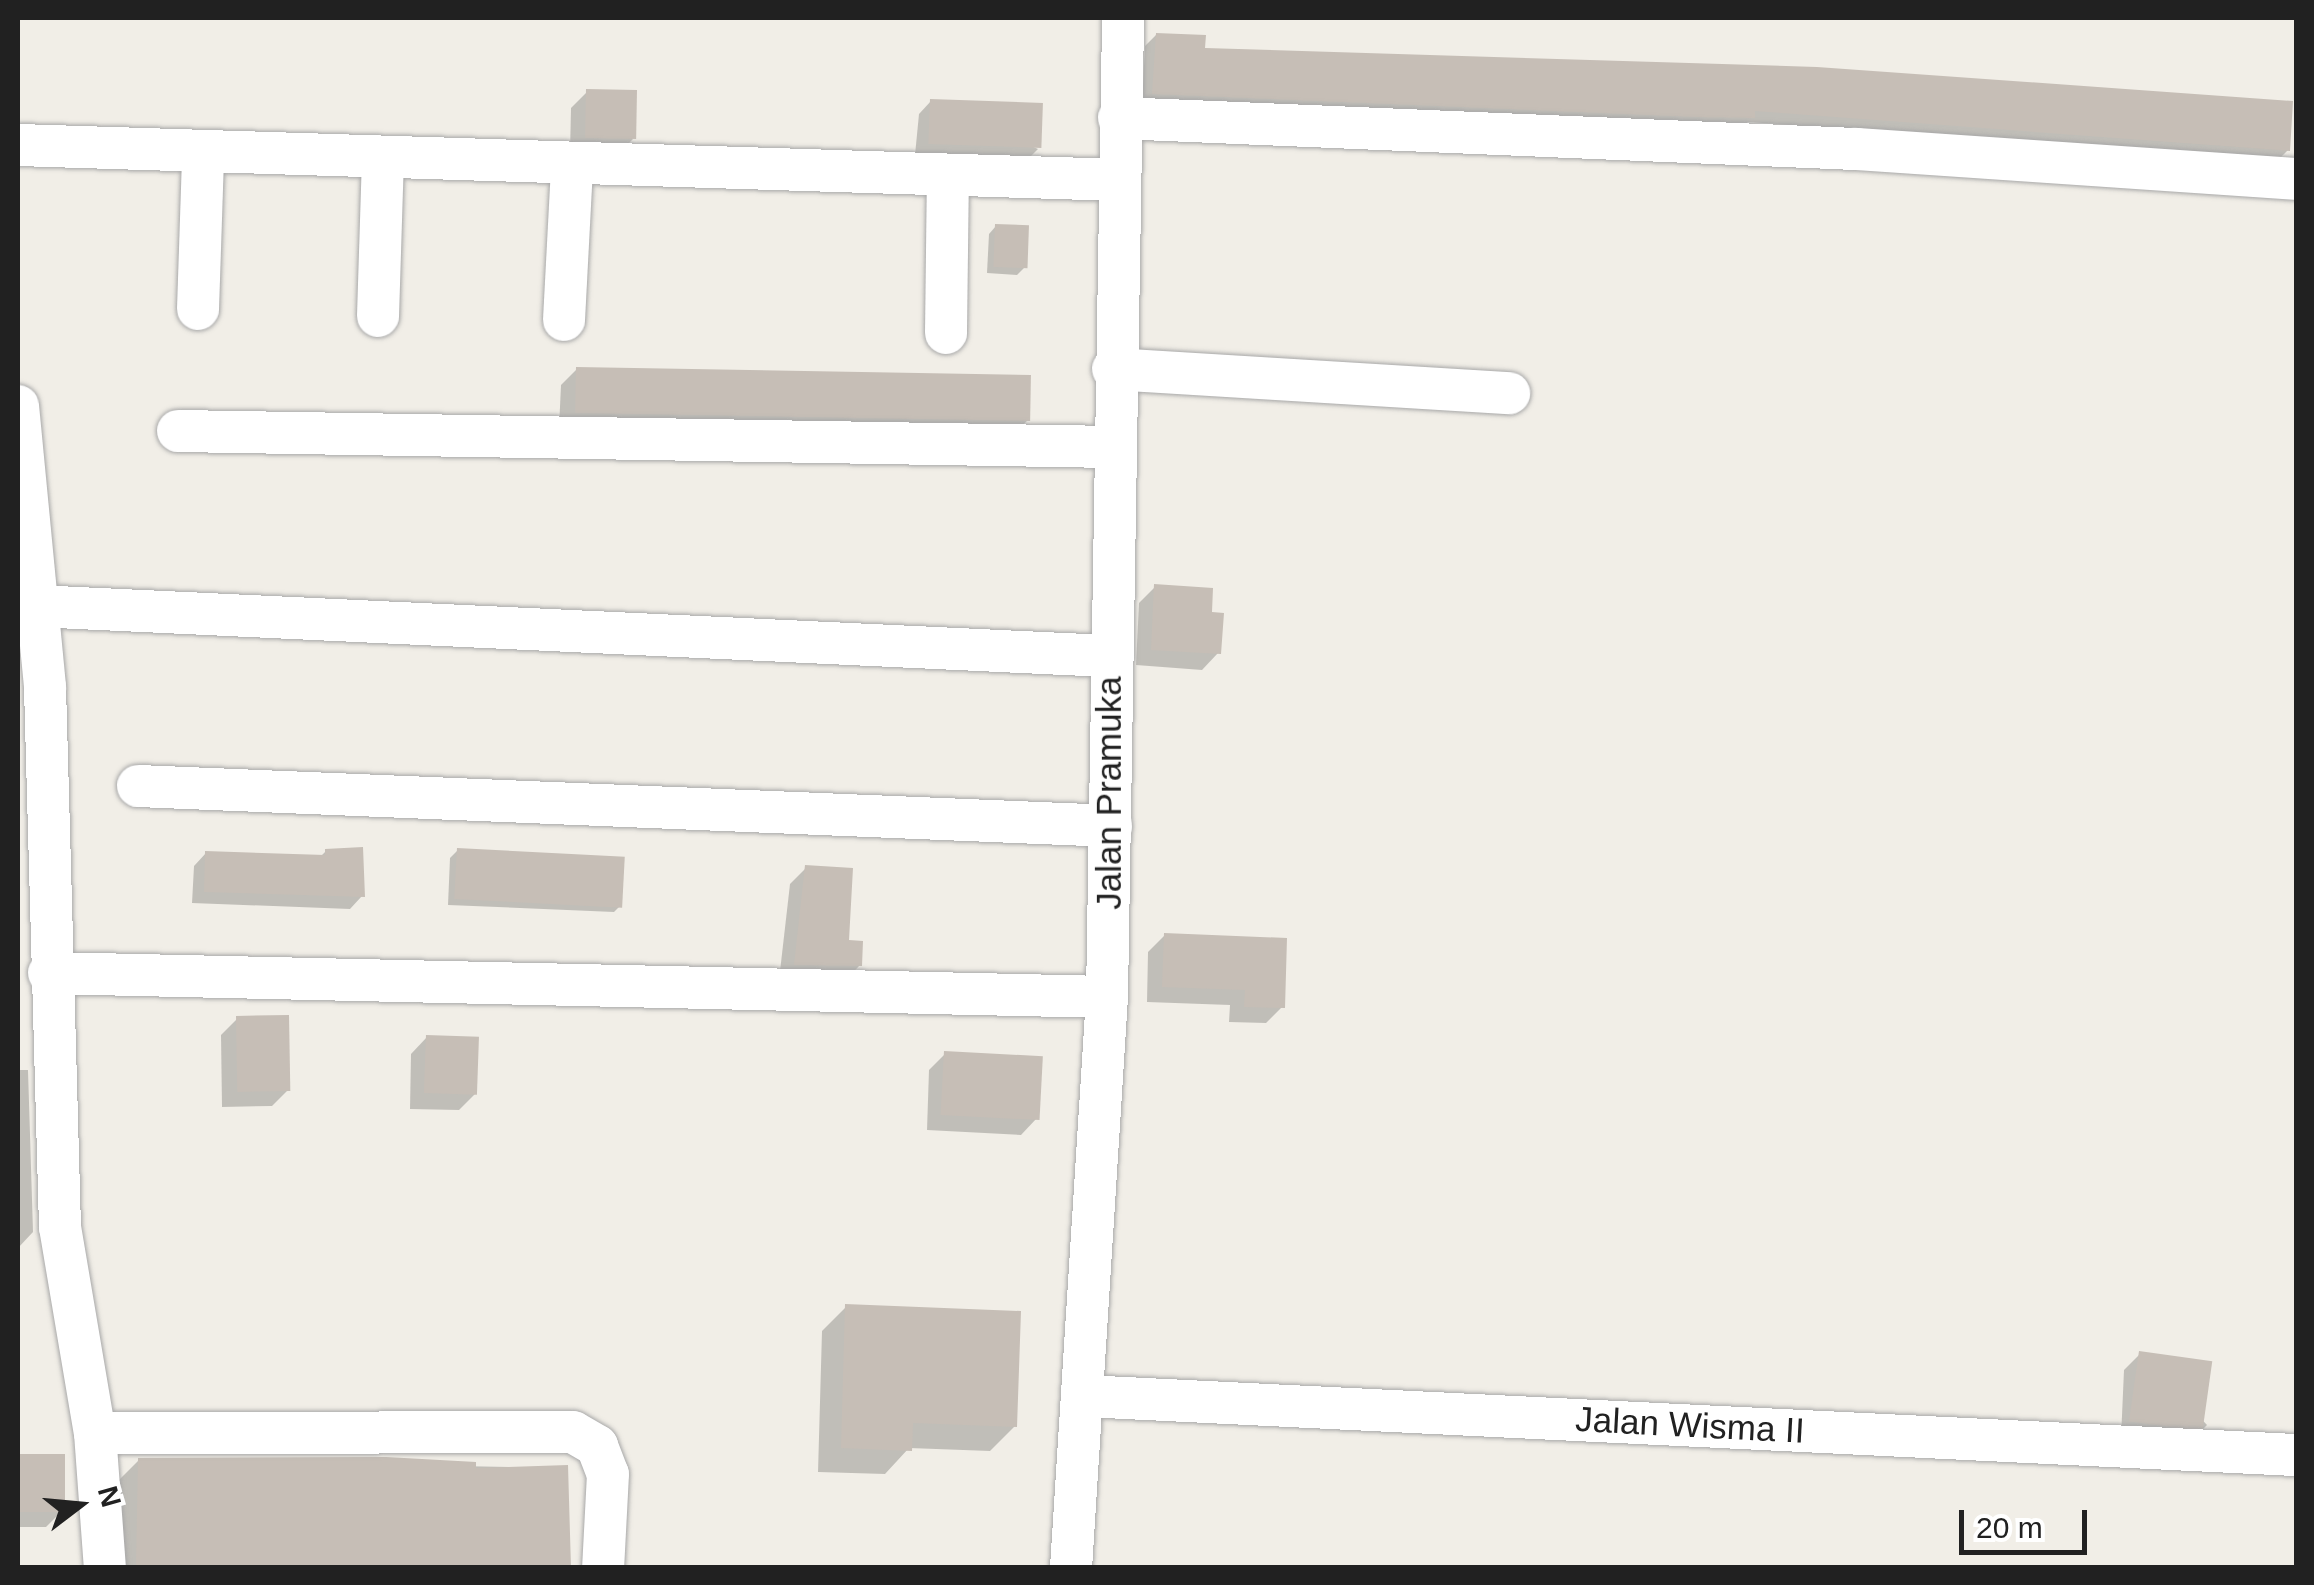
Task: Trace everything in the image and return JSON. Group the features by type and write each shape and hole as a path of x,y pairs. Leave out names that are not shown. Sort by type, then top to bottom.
{"street":[{"name":"Jalan Pramuka","path":"1072,1568 1107,997 1116,180 1123,18"},
{"path":"1119,118 1856,149 2296,178"},
{"path":"18,145 203,155 1116,180"},
{"path":"198,308 203,155"},
{"path":"378,316 383,159"},
{"path":"564,320 572,164"},
{"path":"946,332 948,175"},
{"path":"1113,369 1509,393"},
{"path":"18,406 35,606 31,689 60,1228 96,1433 104,1568"},
{"path":"178,431 1112,447"},
{"path":"35,606 1109,656"},
{"path":"138,786 1111,826"},
{"path":"49,973 1107,997"},
{"name":"Jalan Wisma II","path":"1084,1396 2296,1455"},
{"path":"96,1433 573,1432 597,1446 608,1474 602,1568"}],"building":[{"path":"1156,33 1206,35 1205,48 1817,67 2293,101 2290,151 1755,111 1755,118 1694,117 1152,94"},
{"path":"586,89 637,90 636,139 585,138"},
{"path":"930,99 1043,103 1041,148 928,144"},
{"path":"995,224 1029,225 1027,268 993,267"},
{"path":"576,367 1031,375 1030,421 575,413"},
{"path":"1154,584 1213,588 1212,612 1224,613 1221,654 1151,650"},
{"path":"363,847 365,897 204,892 205,851 325,855 325,849"},
{"path":"457,848 625,857 622,908 454,899"},
{"path":"805,865 853,868 849,940 863,941 862,966 794,965"},
{"path":"1164,933 1287,938 1285,1008 1244,1007 1245,990 1162,987"},
{"path":"289,1015 290,1091 237,1092 236,1016"},
{"path":"426,1035 479,1037 477,1095 424,1093"},
{"path":"944,1051 1043,1056 1040,1120 941,1115"},
{"path":"845,1304 1021,1311 1017,1427 913,1423 912,1451 841,1448"},
{"path":"2139,1351 2212,1361 2202,1432 2129,1421"},
{"path":"18,1454 65,1454 65,1512 18,1512"},
{"path":"386,1457 476,1462 476,1468 568,1465 571,1568 136,1568 138,1458"}]}
